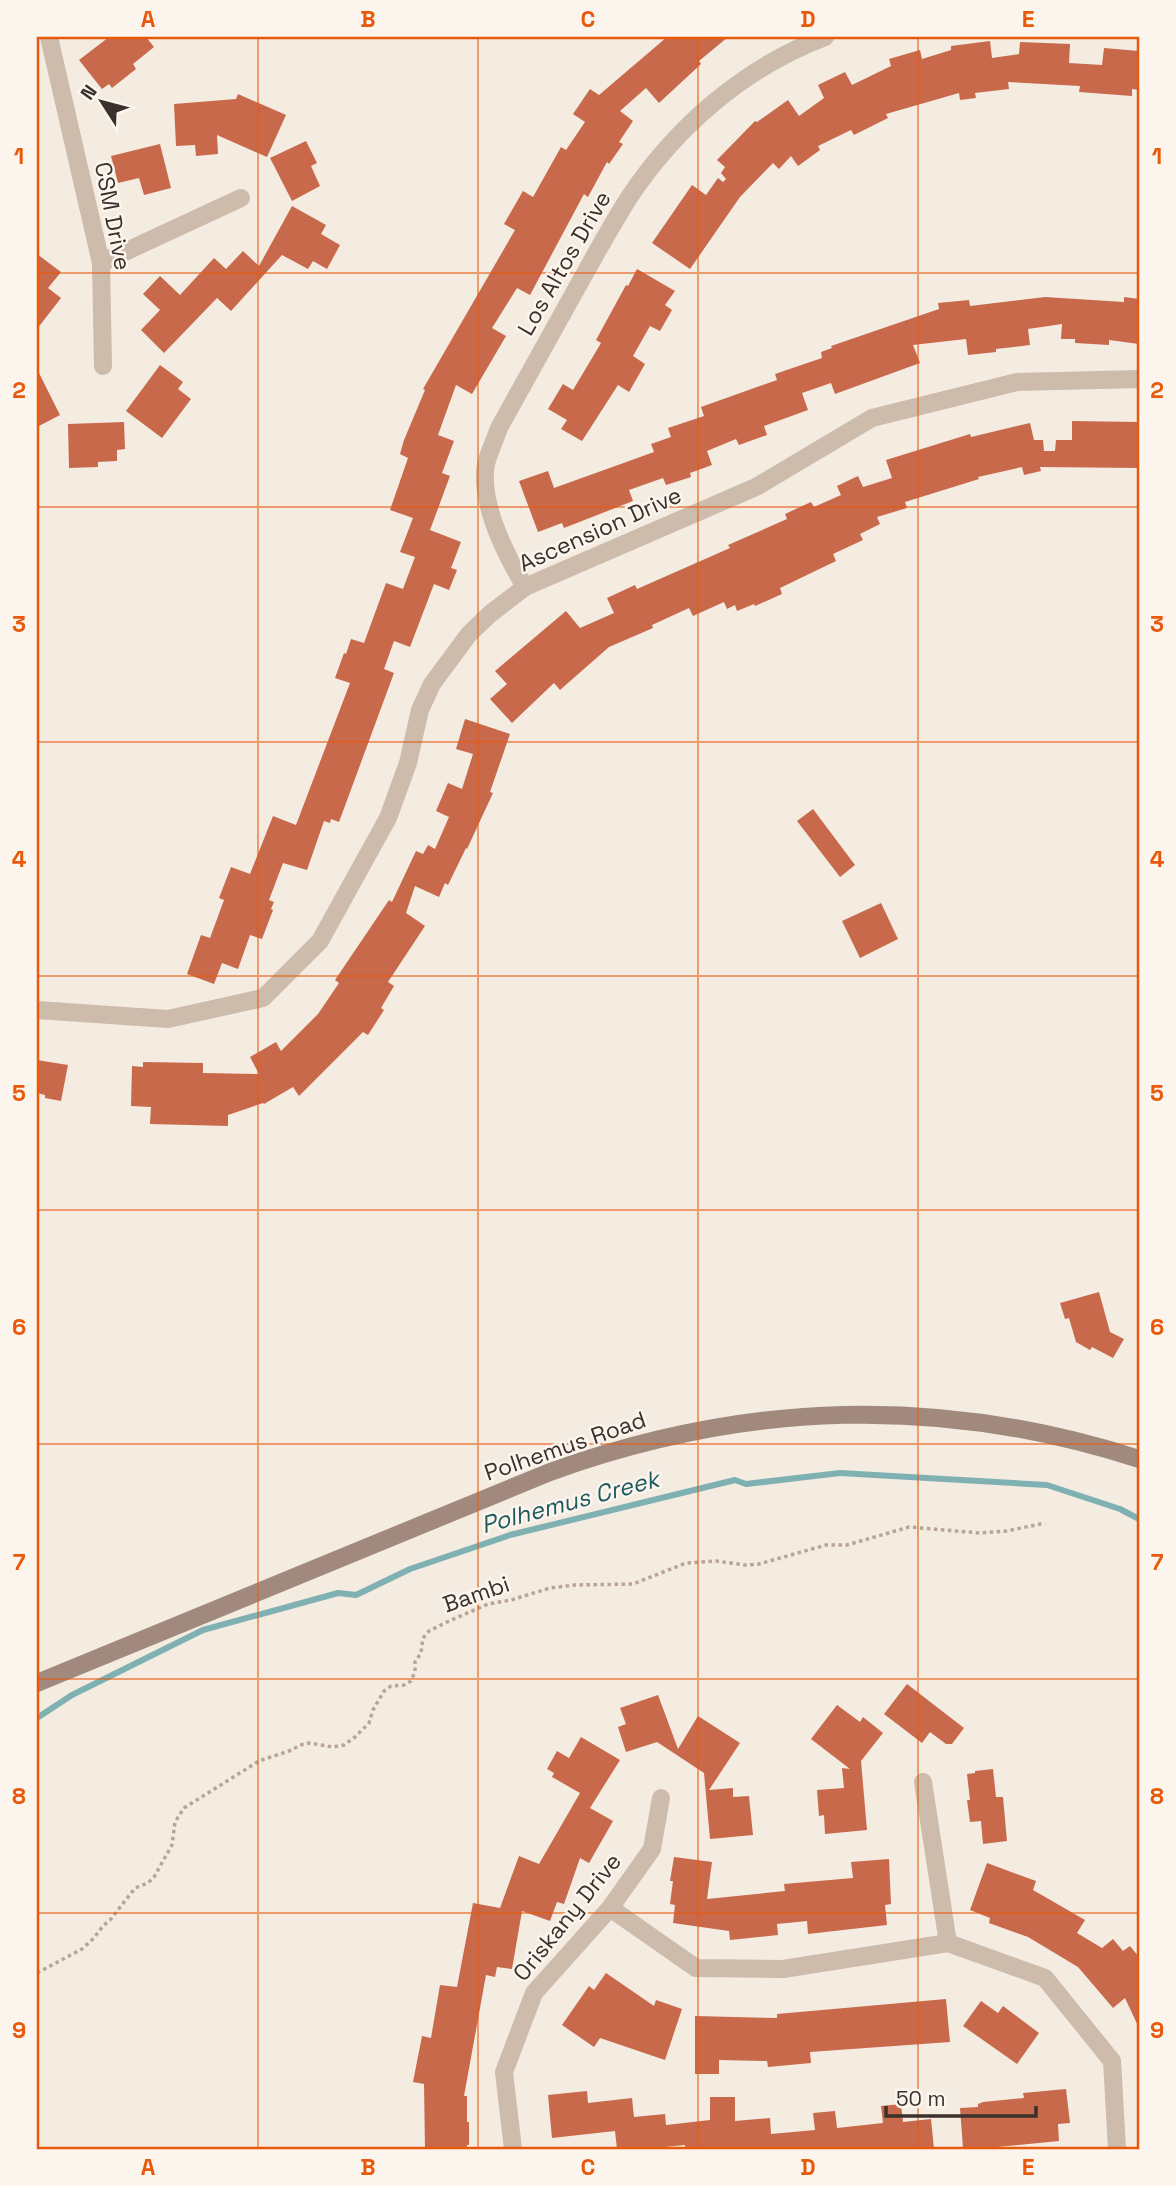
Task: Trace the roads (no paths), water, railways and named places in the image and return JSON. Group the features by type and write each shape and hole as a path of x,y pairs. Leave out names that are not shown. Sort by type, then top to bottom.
{"main road":[{"name":"Polhemus Road","path":"37,1683 550,1472 605,1453 682,1433 769,1419 891,1414 969,1420 1004,1426 1079,1441 1139,1459"}],"street":[{"name":"CSM Drive","path":"49,37 100,263 103,366"},
{"name":"Los Altos Drive","path":"524,587 507,558 488,505 486,466 499,428 630,196 668,146 700,114 741,81 796,48 825,37"},
{"path":"100,263 241,198"},
{"name":"Ascension Drive","path":"37,1010 168,1019 263,998 320,941 388,818 408,763 420,710 432,684 469,634 489,614 524,587 756,487 872,418 1017,382 1139,379"},
{"path":"923,1782 948,1943"},
{"name":"Oriskany Drive","path":"513,2149 504,2072 534,1993 610,1908 652,1849 661,1798"},
{"path":"610,1908 696,1968 783,1969 948,1943 1045,1978 1112,2061 1117,2149"}],"waterway":[{"name":"Polhemus Creek","path":"37,1718 72,1695 203,1630 338,1593 356,1595 410,1569 510,1535 735,1480 746,1484 840,1473 1047,1485 1120,1509 1139,1519"}]}
